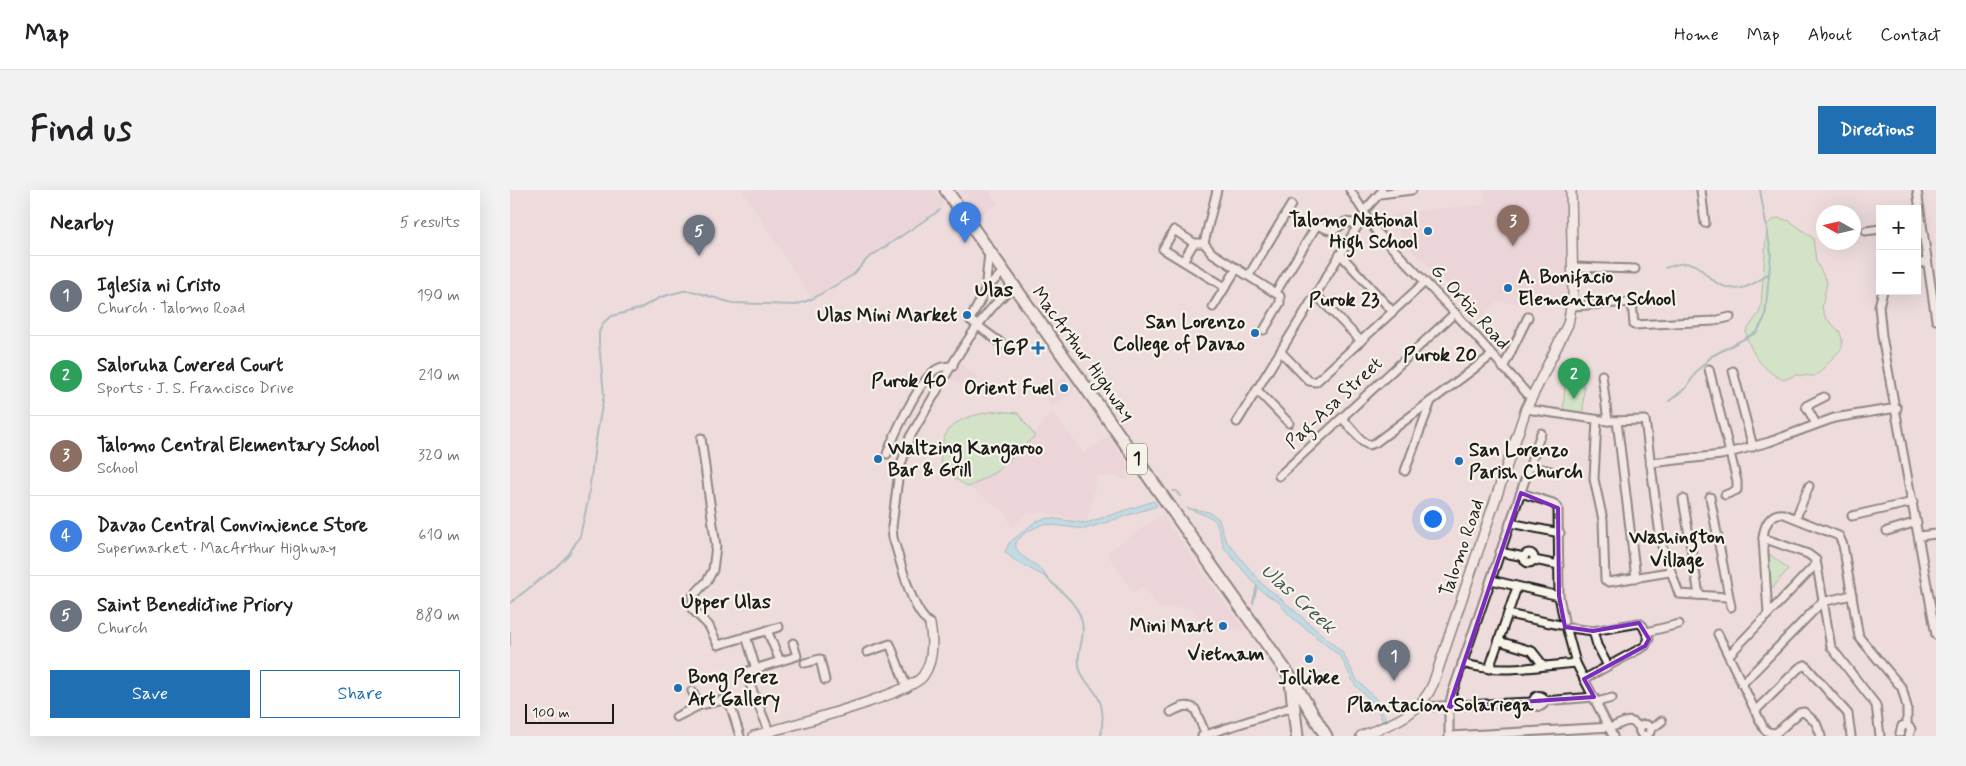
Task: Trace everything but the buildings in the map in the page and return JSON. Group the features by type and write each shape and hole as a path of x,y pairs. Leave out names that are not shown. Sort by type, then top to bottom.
{"highway":[{"name":"MacArthur Highway","path":"951,192 989,253 1291,678 1326,736"},
{"path":"1291,678 1297,736"}],"street":[{"path":"1216,190 1204,243 1208,250 1280,296 1281,300 1264,330"},
{"name":"G. Ortiz Road","path":"1350,190 1376,231 1455,313 1491,356 1531,398"},
{"path":"1237,422 1365,213 1382,192 1412,190"},
{"name":"Talomo Road","path":"1361,736 1406,716 1419,707 1434,684 1526,409 1564,332 1572,306 1571,190"},
{"path":"1701,190 1705,223"},
{"path":"1917,190 1918,205"},
{"path":"1249,275 1292,205"},
{"path":"1276,292 1316,225 1332,231 1339,228 1345,222 1359,224"},
{"path":"1204,243 1194,243 1174,230 1163,249 1225,287"},
{"path":"1866,232 1876,230"},
{"path":"1921,232 1936,320"},
{"path":"1183,261 1194,243"},
{"path":"985,291 989,253"},
{"path":"1340,254 1393,312"},
{"path":"1921,263 1927,261"},
{"path":"1573,267 1635,268"},
{"path":"1213,307 1238,268"},
{"path":"1003,272 993,280 985,291 970,320 1005,346"},
{"path":"1281,352 1309,381 1313,383 1318,381 1425,282"},
{"path":"754,736 907,688 917,683 929,665 933,644 930,624 923,618 915,602 893,538 892,527 902,456 910,437 978,326 998,299 1013,287"},
{"path":"1316,295 1361,341"},
{"path":"1881,295 1880,324 1897,408 1931,617 1936,634"},
{"path":"1572,306 1632,302 1634,324 1714,321 1730,318"},
{"name":"Pag-Asa Street","path":"1279,476 1343,419 1455,313"},
{"path":"1503,368 1528,317"},
{"path":"1343,419 1363,442 1372,444 1491,356"},
{"path":"887,454 896,430 927,379 940,367 953,366"},
{"path":"1709,369 1732,452 1737,488 1736,492 1725,495"},
{"path":"1733,372 1752,447"},
{"path":"1602,375 1608,421"},
{"path":"1257,390 1288,423"},
{"path":"1816,424 1806,406 1824,397"},
{"path":"1405,471 1431,401"},
{"path":"1650,463 1732,452 1752,447 1834,418 1897,408"},
{"path":"1526,409 1597,420 1645,420 1661,543 1669,572 1679,594 1727,597"},
{"path":"1597,420 1594,479 1603,520 1604,578 1609,582 1669,572"},
{"path":"1617,421 1636,578"},
{"path":"1541,433 1462,663 1449,707 1449,736 1609,727 1626,720 1632,721 1640,728 1640,733 1646,734 1662,721"},
{"path":"701,438 716,546 713,570 707,581 693,596 691,604 696,614 710,626 718,645 779,627"},
{"path":"1530,466 1551,471"},
{"path":"1796,518 1809,486"},
{"path":"1521,493 1556,505 1560,533 1559,596 1562,629 1593,631 1635,623 1644,626 1647,632 1649,642 1645,646 1584,679"},
{"path":"1710,497 1727,597 1731,607"},
{"path":"1683,499 1699,595"},
{"path":"1852,516 1913,502"},
{"path":"1768,614 1763,538 1766,523 1776,514 1784,514 1828,530 1842,540 1859,637 1899,683 1905,693 1907,725 1911,731 1908,736"},
{"path":"1887,531 1916,522"},
{"path":"1510,523 1560,533"},
{"path":"1919,536 1936,534"},
{"path":"1763,538 1813,556 1831,647 1876,706 1880,736"},
{"path":"1500,552 1524,558 1527,563 1534,560 1559,565"},
{"path":"1729,655 1816,564"},
{"path":"1491,580 1559,596"},
{"path":"1489,669 1517,587"},
{"path":"1742,684 1822,602 1852,595"},
{"path":"1508,614 1562,623"},
{"path":"1647,632 1679,624"},
{"path":"1568,629 1576,663 1596,699 1613,736"},
{"path":"767,630 780,661"},
{"path":"1593,631 1597,645 1608,666"},
{"path":"1718,634 1764,729 1772,733 1780,730 1799,713 1806,712 1816,723 1821,736"},
{"path":"746,636 756,669"},
{"path":"1499,640 1532,650 1543,665"},
{"path":"769,731 745,672 797,656 793,643"},
{"path":"867,652 890,644 907,688"},
{"path":"804,663 820,660 825,680"},
{"path":"1462,663 1489,669 1576,663"},
{"path":"1755,711 1799,668 1805,666 1848,714 1851,736"},
{"path":"692,692 700,705"},
{"path":"1419,707 1533,702 1536,706 1540,706 1544,701 1612,698"},
{"path":"676,717 700,705 718,700 728,702 740,736"},
{"path":"1171,712 1182,707 1191,706 1198,716 1204,735 1295,706"},
{"path":"1899,735 1902,726 1907,725"}],"highlighted area":[{"path":"1521,493 1558,508 1559,596 1565,627 1593,631 1639,623 1649,639 1645,646 1584,679 1594,697 1449,707"}],"shaded area":[{"path":"742,190 934,190 945,205 861,261 852,274 811,298"},
{"path":"988,190 998,204 980,216 963,191"},
{"path":"1485,190 1565,190 1566,308 1496,302 1482,318 1401,240 1392,213 1485,204"},
{"path":"960,364 979,376 970,391 951,379"},
{"path":"1065,377 1074,391 1052,407 1043,392"},
{"path":"1054,413 1084,453 1108,436 1134,473 1125,480 1118,477 1098,476 1087,522 1040,512 1026,514 1011,528 1005,512 969,487 997,471 1035,436 1044,420"},
{"path":"1162,514 1243,628 1210,633 1192,608 1159,608 1143,586 1134,593 1106,553"}],"green space":[{"path":"1778,218 1790,221 1813,238 1816,261 1827,282 1822,308 1826,318 1840,332 1842,339 1842,348 1820,372 1814,376 1795,375 1784,380 1764,367 1750,346 1746,331 1759,313 1761,306 1767,225 1772,220"},
{"path":"1565,385 1584,385 1583,414 1563,413"},
{"path":"998,411 1018,413 1035,436 997,471 969,487 956,480 946,470 940,459 944,437 949,429 961,420"},
{"path":"1768,553 1788,569 1771,590"}],"water":[{"path":"1154,501 1157,506 1085,529 1043,524 1026,532 1016,542 1016,548 1019,553 1040,568 1046,577 1015,561 1005,552 1009,543 1036,521 1048,518 1086,523"},
{"path":"1187,508 1209,512 1219,519 1225,539 1262,584 1343,653 1357,680 1378,701 1386,720 1383,722 1376,706 1355,685 1341,657 1289,615 1279,602 1261,591 1224,548 1217,524 1212,518"}],"waterway":[{"path":"1669,401 1686,388 1697,371 1712,356 1757,332 1765,317 1771,253 1760,190"},
{"path":"510,603 556,567 569,554 580,536 588,501 604,395 599,343 599,332 604,322 612,316 639,309 661,297 683,291 692,291 732,303 795,305 812,299 853,275 867,259 940,210"},
{"path":"1665,268 1688,263 1695,265 1718,284 1733,289 1747,287 1768,274"},
{"name":"Ulas Creek","path":"1173,491 1176,491 1180,496"},
{"name":"Ulas Creek","path":"1045,576 1073,603 1081,619 1083,628 1079,664 1083,678 1098,696 1102,707 1101,736"},
{"path":"1253,603 1257,586"},
{"path":"1186,629 1206,629"},
{"path":"510,632 510,645"}],"place":[{"name":"Talomo National High School","path":"1428,231"},
{"name":"Davao Central Convinience Store","path":"965,243"},
{"name":"Talomo Central Elementary School","path":"1513,246"},
{"name":"Saint Benedictine Priory","path":"699,256"},
{"name":"A. Bonifacio Elementary School","path":"1508,288"},
{"name":"Ulas Mini Market","path":"967,315"},
{"name":"San Lorenzo College of Davao","path":"1255,333"},
{"name":"TGP","path":"1038,348"},
{"name":"Orient Fuel","path":"1064,388"},
{"name":"Saloruha Covered Court","path":"1574,399"},
{"name":"Waltzing Kangaroo Bar & Grill","path":"878,459"},
{"name":"San Lorenzo Parish Church","path":"1459,461"},
{"name":"Mini Mart","path":"1223,626"},
{"name":"Jollibee","path":"1309,659"},
{"name":"Iglesia ni Cristo","path":"1394,681"},
{"name":"Bong Perez Art Gallery","path":"678,688"}],"district":[{"name":"Ulas","path":"994,290"},
{"name":"Purok 23","path":"1344,300"},
{"name":"Purok 20","path":"1440,355"},
{"name":"Purok 40","path":"909,381"},
{"name":"Washington Village","path":"1677,548"},
{"name":"Upper Ulas","path":"726,602"},
{"name":"Vietnam","path":"1226,654"},
{"name":"Plantacion Solariega","path":"1440,705"}]}
